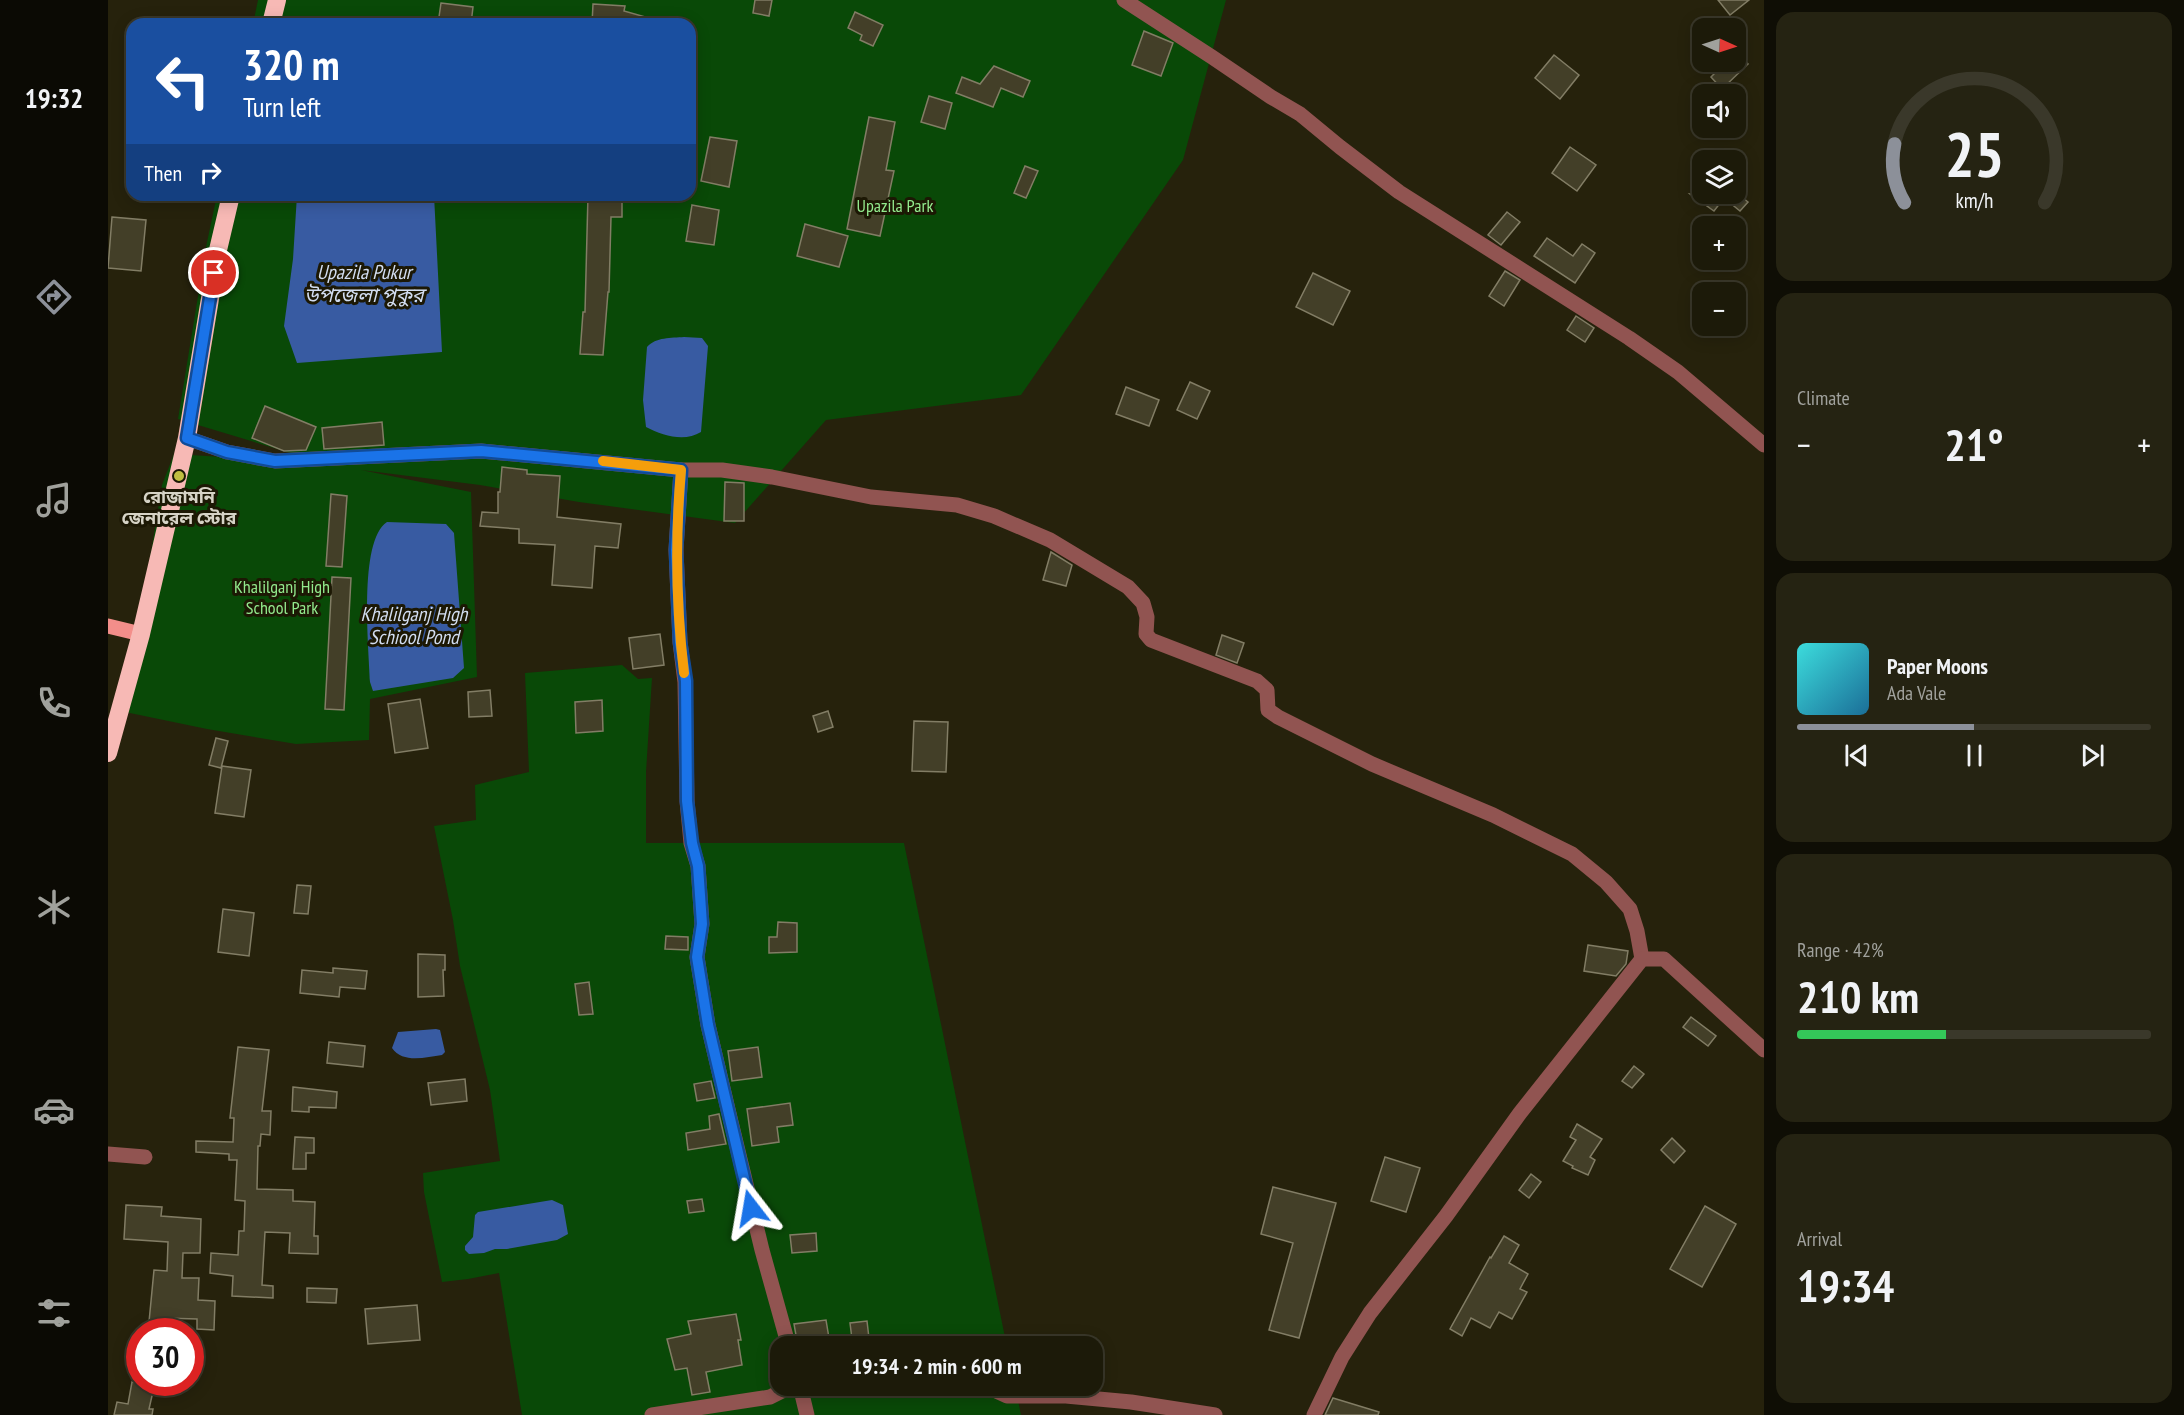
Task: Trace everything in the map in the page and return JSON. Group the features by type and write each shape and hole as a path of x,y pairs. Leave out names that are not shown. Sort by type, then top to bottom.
{"highway":[{"path":"272,18 276,0"},
{"path":"108,753 141,634 187,438 218,250 230,201"}],"main road":[{"path":"108,626 141,634"}],"street":[{"path":"1124,0 1300,114 1399,192 1629,338 1678,372 1764,445"},
{"path":"187,438 227,452 275,461 481,451 681,470 723,470 772,477 871,497 957,505 994,516 1050,540 1128,588 1143,603 1147,617 1146,634 1151,640 1257,681 1267,690 1268,710 1278,717 1372,764 1493,815 1572,854 1606,882 1630,909 1642,959 1520,1113 1446,1216 1370,1313 1342,1357 1314,1415"},
{"path":"681,470 676,550 680,642 686,681 687,801 692,843 698,866 702,924 697,957 708,1025 730,1122 786,1336"},
{"path":"1642,959 1664,959 1764,1050"},
{"path":"108,1154 145,1157"},
{"path":"652,1415 772,1396"},
{"path":"802,1396 807,1415"},
{"path":"1066,1396 1131,1402 1215,1415"}],"green space":[{"name":"Upazila Park","path":"258,0 1226,0 1183,160 1021,395 826,420 735,523 579,502 480,485 361,470 471,492 477,677 370,699 369,740 296,744 125,712 162,485 174,454 324,463 178,419 216,201 696,201 696,18 254,18"},
{"path":"622,665 638,679 652,678 646,772 646,843 904,843 1005,1336 770,1336 770,1396 1017,1396 1021,1415 522,1415 499,1273 442,1282 424,1192 423,1173 500,1161 490,1090 460,966 434,826 476,820 475,785 529,772 525,673"}],"water":[{"name":"Upazila Pukur উপজেলা পুকুর","path":"297,201 434,201 442,352 297,363 284,326 293,259"},
{"path":"684,337 702,338 708,346 701,432 688,437 667,435 646,427 643,400 647,347 659,340"},
{"name":"Khalilganj High Schiool Pond","path":"387,522 446,524 454,533 464,668 453,678 373,691 370,682 367,596 372,550 378,533"},
{"path":"440,1030 445,1052 442,1055 408,1058 392,1048 398,1032"},
{"path":"552,1200 563,1205 568,1234 557,1240 495,1249 484,1253 469,1254 465,1250 465,1246 473,1237 475,1215 478,1212"}],"building":[{"path":"755,0 772,0 769,16 753,13"},
{"path":"1718,0 1749,0 1730,15"},
{"path":"441,3 473,7 472,18 439,18"},
{"path":"593,4 625,6 624,11 649,18 592,18"},
{"path":"855,12 883,25 873,46 860,40 862,35 848,28"},
{"path":"1144,31 1173,43 1161,76 1132,65"},
{"path":"1554,55 1579,75 1560,99 1535,78"},
{"path":"994,66 1030,81 1023,97 1001,88 993,107 956,93 962,77 980,84"},
{"path":"1716,72 1740,72 1727,84 1717,84 1711,77"},
{"path":"929,96 952,103 945,129 921,122"},
{"path":"869,117 895,122 886,170 894,171 880,236 847,229"},
{"path":"710,137 737,141 729,187 701,181"},
{"path":"1570,147 1596,165 1577,191 1552,173"},
{"path":"1025,166 1038,171 1026,198 1014,193"},
{"path":"1746,200 1748,202 1740,211 1731,204 1746,204"},
{"path":"588,201 622,201 622,217 611,217 609,292 603,355 580,354 583,312 585,312"},
{"path":"1704,204 1719,204 1714,211"},
{"path":"692,205 719,210 714,245 686,241"},
{"path":"1507,212 1520,222 1501,245 1488,235"},
{"path":"112,217 146,220 141,271 108,268"},
{"path":"805,224 848,236 839,267 797,256"},
{"path":"1547,238 1573,256 1582,244 1595,253 1575,283 1534,256"},
{"path":"1505,271 1520,280 1504,306 1489,296"},
{"path":"1313,273 1350,291 1333,325 1296,307"},
{"path":"1576,316 1594,328 1585,342 1567,330"},
{"path":"1190,382 1210,391 1197,419 1177,410"},
{"path":"1126,387 1159,400 1149,426 1116,414"},
{"path":"265,406 316,427 306,450 284,451 252,438"},
{"path":"382,422 384,445 324,449 322,428"},
{"path":"502,467 527,470 527,474 560,476 557,517 621,524 618,548 595,546 592,588 552,585 555,545 519,543 519,529 480,526 482,512 498,513 498,492 500,492"},
{"path":"725,482 744,483 744,521 724,521"},
{"path":"331,494 347,496 342,567 326,566"},
{"path":"1051,552 1072,565 1066,586 1043,580"},
{"path":"332,577 351,578 344,710 325,709"},
{"path":"660,634 664,665 633,669 629,638"},
{"path":"1222,635 1244,643 1237,663 1216,655"},
{"path":"490,690 492,716 469,717 468,692"},
{"path":"420,699 428,748 395,753 388,704"},
{"path":"602,700 603,731 576,733 575,702"},
{"path":"828,711 833,727 818,732 813,716"},
{"path":"914,721 948,722 946,772 912,771"},
{"path":"216,738 228,741 221,768 209,765"},
{"path":"222,766 251,770 244,817 215,813"},
{"path":"297,885 311,886 308,914 294,913"},
{"path":"223,909 254,913 249,956 218,952"},
{"path":"778,922 797,923 797,952 769,953 769,937 777,937"},
{"path":"666,936 688,937 688,950 665,949"},
{"path":"1588,945 1628,951 1626,964 1616,976 1584,971"},
{"path":"418,954 445,955 444,996 418,997"},
{"path":"333,968 367,971 365,989 340,987 339,997 300,993 302,970 333,973"},
{"path":"589,982 593,1014 579,1015 575,984"},
{"path":"1691,1017 1716,1036 1708,1046 1683,1027"},
{"path":"329,1042 365,1046 363,1067 327,1063"},
{"path":"238,1047 269,1050 262,1111 271,1111 270,1135 261,1134 260,1146 258,1146 257,1189 293,1190 293,1201 315,1202 314,1236 318,1236 318,1254 289,1253 290,1233 265,1232 262,1285 273,1286 273,1298 232,1296 233,1276 210,1273 211,1253 238,1255 239,1231 244,1231 245,1201 235,1200 237,1160 229,1160 229,1154 196,1152 196,1141 233,1142 234,1118 230,1118"},
{"path":"758,1047 762,1077 732,1081 728,1051"},
{"path":"1634,1066 1644,1074 1632,1088 1622,1081"},
{"path":"465,1079 467,1101 431,1105 428,1083"},
{"path":"711,1081 715,1098 697,1101 694,1084"},
{"path":"293,1087 337,1092 336,1108 309,1107 309,1112 292,1111"},
{"path":"790,1103 793,1125 777,1127 779,1142 752,1146 747,1109"},
{"path":"719,1114 726,1144 688,1150 686,1133 710,1129 709,1116"},
{"path":"1577,1124 1602,1139 1590,1157 1595,1160 1588,1175 1563,1161 1576,1140 1570,1137"},
{"path":"295,1137 314,1138 314,1153 306,1153 306,1169 293,1169"},
{"path":"1672,1138 1685,1151 1674,1163 1661,1150"},
{"path":"1385,1157 1420,1168 1406,1212 1371,1201"},
{"path":"1531,1174 1541,1182 1529,1198 1519,1190"},
{"path":"1273,1187 1336,1203 1299,1338 1269,1330 1293,1243 1261,1234"},
{"path":"702,1199 704,1211 689,1213 687,1201"},
{"path":"126,1205 162,1207 161,1216 201,1219 200,1253 183,1253 182,1278 199,1278 198,1300 215,1301 214,1330 204,1329 204,1318 149,1318 154,1270 167,1271 168,1242 124,1239"},
{"path":"1705,1206 1736,1224 1702,1287 1670,1269"},
{"path":"816,1233 817,1251 792,1253 790,1235"},
{"path":"1504,1236 1519,1245 1509,1263 1528,1274 1520,1289 1527,1292 1512,1319 1499,1312 1490,1328 1471,1318 1462,1336 1450,1329"},
{"path":"307,1288 337,1289 336,1303 307,1302"},
{"path":"417,1305 420,1340 368,1344 365,1309"},
{"path":"736,1314 741,1340 738,1340 742,1365 706,1372 710,1392 692,1395 687,1368 675,1370 667,1339 691,1334 688,1321"},
{"path":"826,1320 829,1336 796,1336 794,1324"},
{"path":"867,1321 869,1336 852,1336 850,1323"},
{"path":"129,1396 152,1396 149,1409 153,1409 152,1415 114,1415 117,1402 128,1404"},
{"path":"1333,1398 1379,1412 1378,1415 1325,1415"}],"slow traffic":[{"path":"603,461 681,470 676,550 680,642 684,673"}],"place":[{"name":"রোজামনি জেনারেল স্টোর","path":"179,476"}],"route":[{"path":"214,273 187,438 227,452 275,461 481,451 681,470 676,550 680,642 686,681 687,801 692,843 698,866 702,924 697,957 708,1025 751,1208"}],"park label":[{"name":"Khalilganj High School Park","path":"282,596"}]}
